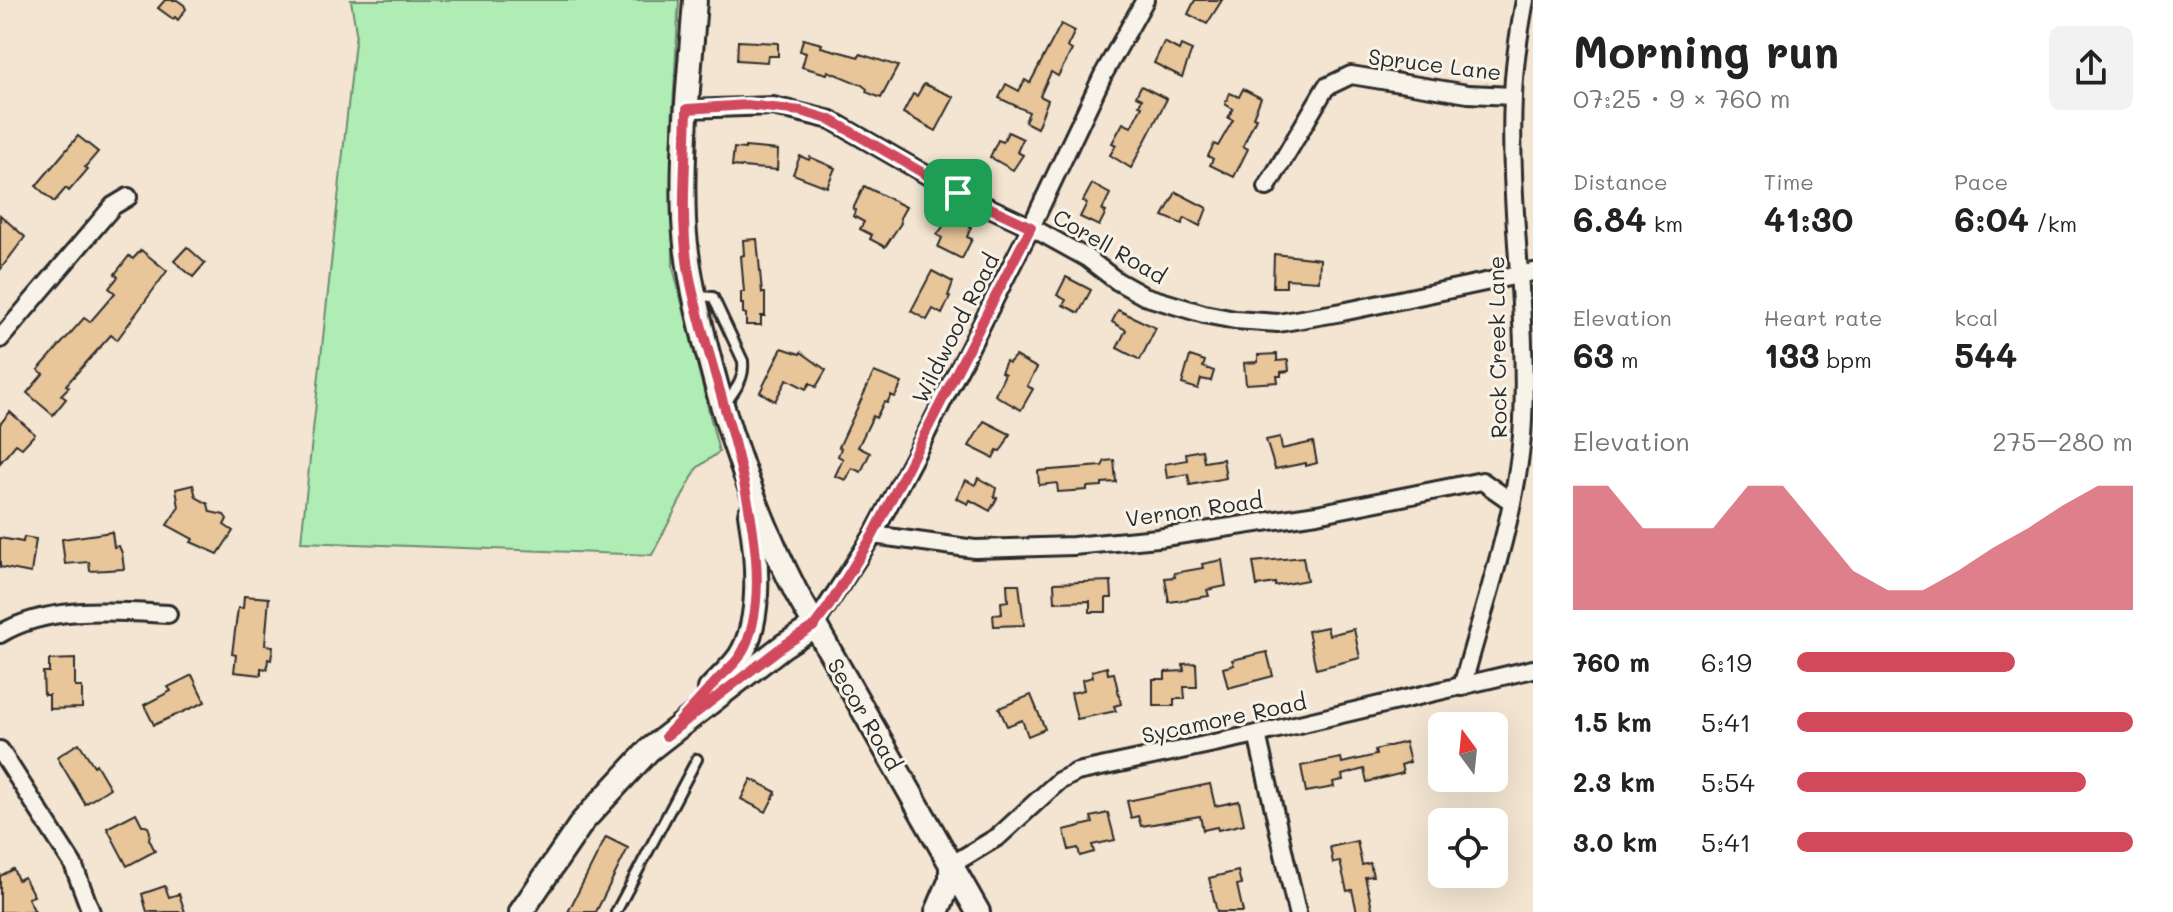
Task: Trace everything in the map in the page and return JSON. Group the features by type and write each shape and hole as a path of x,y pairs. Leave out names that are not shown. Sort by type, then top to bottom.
{"main road":[{"name":"Secor Road","path":"695,0 687,109 684,218 688,265 742,470 769,539 814,626 978,912"},
{"path":"521,912 583,821 740,656 752,624 756,591 755,550 742,470"},
{"path":"666,736 783,646 814,626"},
{"path":"937,912 951,879 951,865"}],"street":[{"name":"Wildwood Road","path":"814,626 873,535 1031,227 1103,75 1145,0"},
{"name":"Rock Creek Lane","path":"1462,687 1512,502 1521,456 1527,274 1513,187 1513,96 1525,0"},
{"name":"Spruce Lane","path":"1267,187 1326,87 1351,75 1468,94 1513,96"},
{"name":"Corell Road","path":"687,109 773,106 831,120 958,193 1031,227 1087,258 1117,281 1144,296 1204,314 1278,323 1527,274"},
{"path":"0,339 113,206 128,197"},
{"name":"Vernon Road","path":"873,535 975,549 1073,546 1158,538 1317,514 1482,481 1512,502"},
{"path":"0,634 42,618 72,613 168,614"},
{"name":"Sycamore Road","path":"951,865 999,836 1059,781 1077,772 1257,734 1533,669"},
{"path":"1257,734 1297,912"},
{"path":"0,750 73,864 91,912"}],"lane":[{"path":"694,296 713,297 743,361 744,370 739,385 723,407"},
{"path":"616,912 697,759"}],"green space":[{"path":"351,0 679,0 672,125 673,267 719,452 697,468 652,555 301,542 356,32"}],"building":[{"path":"165,0 177,0 184,5 186,9 178,20 158,8"},
{"path":"1195,0 1222,0 1207,24 1188,14"},
{"path":"1061,24 1075,31 1067,47 1072,50 1058,76 1051,72 1040,96 1048,100 1037,128 1025,122 1029,112 999,98 1006,84 1019,91 1025,80 1030,83"},
{"path":"803,39 822,44 821,47 859,57 860,54 898,66 881,98 866,92 862,85 828,71 827,74 802,67 806,53 800,51"},
{"path":"738,41 778,43 778,56 768,56 767,62 737,60"},
{"path":"1164,42 1179,50 1181,45 1192,50 1182,77 1154,63"},
{"path":"924,84 954,97 936,131 903,113 913,94 917,96"},
{"path":"1141,86 1167,99 1131,168 1110,155 1116,145 1112,143 1123,123 1131,127 1142,106 1139,105 1142,99 1136,96"},
{"path":"1243,89 1261,98 1243,146 1248,149 1234,177 1210,165 1213,159 1208,156 1214,144 1218,146 1233,120 1228,118 1233,109 1225,104 1230,93 1239,97"},
{"path":"1008,132 1023,139 1017,152 1023,155 1013,170 990,157 998,140 1003,142"},
{"path":"78,136 98,152 69,191 66,188 54,202 36,186"},
{"path":"734,148 778,150 777,170 732,166"},
{"path":"800,156 835,168 827,187 793,174"},
{"path":"1092,184 1110,194 1099,226 1080,217 1087,203 1083,201"},
{"path":"864,186 906,207 900,218 901,223 885,247 870,239 872,235 860,229 864,222 853,216 856,210 853,209"},
{"path":"1176,192 1207,208 1200,226 1185,218 1182,224 1163,216"},
{"path":"0,215 25,237 0,270"},
{"path":"950,217 971,227 967,237 972,239 962,259 938,247 942,238 937,235"},
{"path":"757,239 765,316 761,316 761,325 746,325 746,314 741,304 741,292 744,292 743,240"},
{"path":"187,247 205,263 193,277 174,261"},
{"path":"141,250 167,271 117,340 111,335 66,385 69,387 61,395 66,399 53,415 27,393 43,374 38,370 84,318 90,322 115,293 109,288 118,277 115,274 129,256 133,259"},
{"path":"1274,254 1320,259 1319,281 1286,279 1286,287 1273,287"},
{"path":"932,271 953,282 942,314 933,309 927,320 911,311"},
{"path":"1066,277 1091,290 1079,313 1063,305 1066,300 1057,295"},
{"path":"1118,310 1156,328 1140,360 1117,348 1126,330 1112,322"},
{"path":"782,348 801,352 826,370 816,387 810,383 806,389 787,379 775,401 760,392"},
{"path":"1277,354 1277,361 1288,360 1289,371 1277,376 1278,382 1246,384 1244,363 1258,362 1258,355"},
{"path":"1015,356 1037,368 1027,386 1033,389 1021,410 995,395 1005,374 1001,372 1006,361 1009,363"},
{"path":"1190,356 1205,361 1203,367 1214,371 1211,381 1201,379 1198,389 1182,384"},
{"path":"874,372 902,383 895,397 891,395 876,418 873,416 858,447 870,453 861,472 852,468 846,480 835,476 843,459 838,456 839,447"},
{"path":"10,412 35,434 22,448 16,444 0,463 0,424"},
{"path":"984,421 1010,434 993,458 969,446"},
{"path":"1280,437 1282,449 1313,442 1317,463 1275,469 1266,440"},
{"path":"1202,450 1204,462 1223,459 1226,478 1190,485 1188,474 1167,478 1165,464 1187,460 1186,453"},
{"path":"1114,460 1116,482 1087,487 1087,490 1058,492 1057,483 1039,485 1038,471 1102,466 1105,461"},
{"path":"978,478 996,488 994,497 997,498 990,511 970,500 968,504 956,498 966,480 975,485"},
{"path":"193,485 196,497 208,504 210,512 224,515 227,519 224,525 233,531 218,554 191,542 193,539 167,525 179,507 176,489"},
{"path":"112,532 114,547 119,546 122,553 124,569 90,571 89,562 65,564 62,539"},
{"path":"24,537 36,539 31,573 0,567 0,538 23,542"},
{"path":"1303,557 1307,580 1257,586 1253,562"},
{"path":"1222,560 1226,586 1207,590 1209,596 1169,602 1165,578"},
{"path":"1111,581 1112,598 1106,598 1106,612 1090,612 1090,601 1055,602 1054,583"},
{"path":"1007,584 1019,584 1024,625 994,626 993,615 1002,614 1001,602 1008,601"},
{"path":"244,596 269,598 265,645 273,646 271,660 268,659 267,669 261,668 261,675 234,672 236,655 232,654 238,608 243,608"},
{"path":"1327,627 1329,635 1354,629 1360,658 1316,669 1308,631"},
{"path":"1267,652 1273,676 1228,688 1223,668 1234,665 1232,660"},
{"path":"75,659 75,687 82,687 82,708 49,709 49,695 44,695 43,672 49,672 49,660"},
{"path":"1196,663 1197,687 1184,687 1185,699 1174,699 1174,706 1153,706 1153,679 1165,679 1165,672 1184,671 1183,664"},
{"path":"1107,667 1108,674 1114,673 1121,704 1114,706 1116,711 1077,719 1071,693 1084,690 1082,680 1093,677 1092,671"},
{"path":"192,675 205,702 154,725 144,705 171,691 168,687"},
{"path":"1031,695 1045,729 1028,736 1022,720 1007,726 999,708"},
{"path":"1405,742 1410,762 1401,765 1403,773 1367,782 1364,769 1342,775 1343,780 1333,782 1334,787 1306,792 1301,766 1341,758 1342,763 1376,755 1375,750"},
{"path":"79,743 110,788 85,804 57,757"},
{"path":"751,779 776,792 766,812 741,799"},
{"path":"1210,784 1215,806 1239,801 1244,824 1203,830 1200,816 1141,826 1138,816 1131,818 1127,801"},
{"path":"136,813 142,825 148,827 155,851 127,866 107,828"},
{"path":"1108,813 1115,840 1092,845 1094,852 1080,856 1078,848 1069,850 1064,830 1093,823 1091,817"},
{"path":"606,837 628,848 596,912 568,912"},
{"path":"1357,841 1362,865 1370,863 1373,876 1365,877 1373,912 1357,912 1352,890 1347,891 1340,862 1333,863 1330,847"},
{"path":"13,869 18,880 24,877 34,896 28,898 35,912 0,912 0,876"},
{"path":"1238,871 1241,884 1237,885 1243,912 1217,912 1209,878"},
{"path":"165,886 169,897 179,894 185,912 147,912 142,894"}],"route":[{"path":"773,106 831,120 958,193 1031,227 873,535 814,626 783,646 666,736 740,656 752,624 756,591 753,530 742,470 712,369 688,265 684,218 687,109 773,106"}]}
